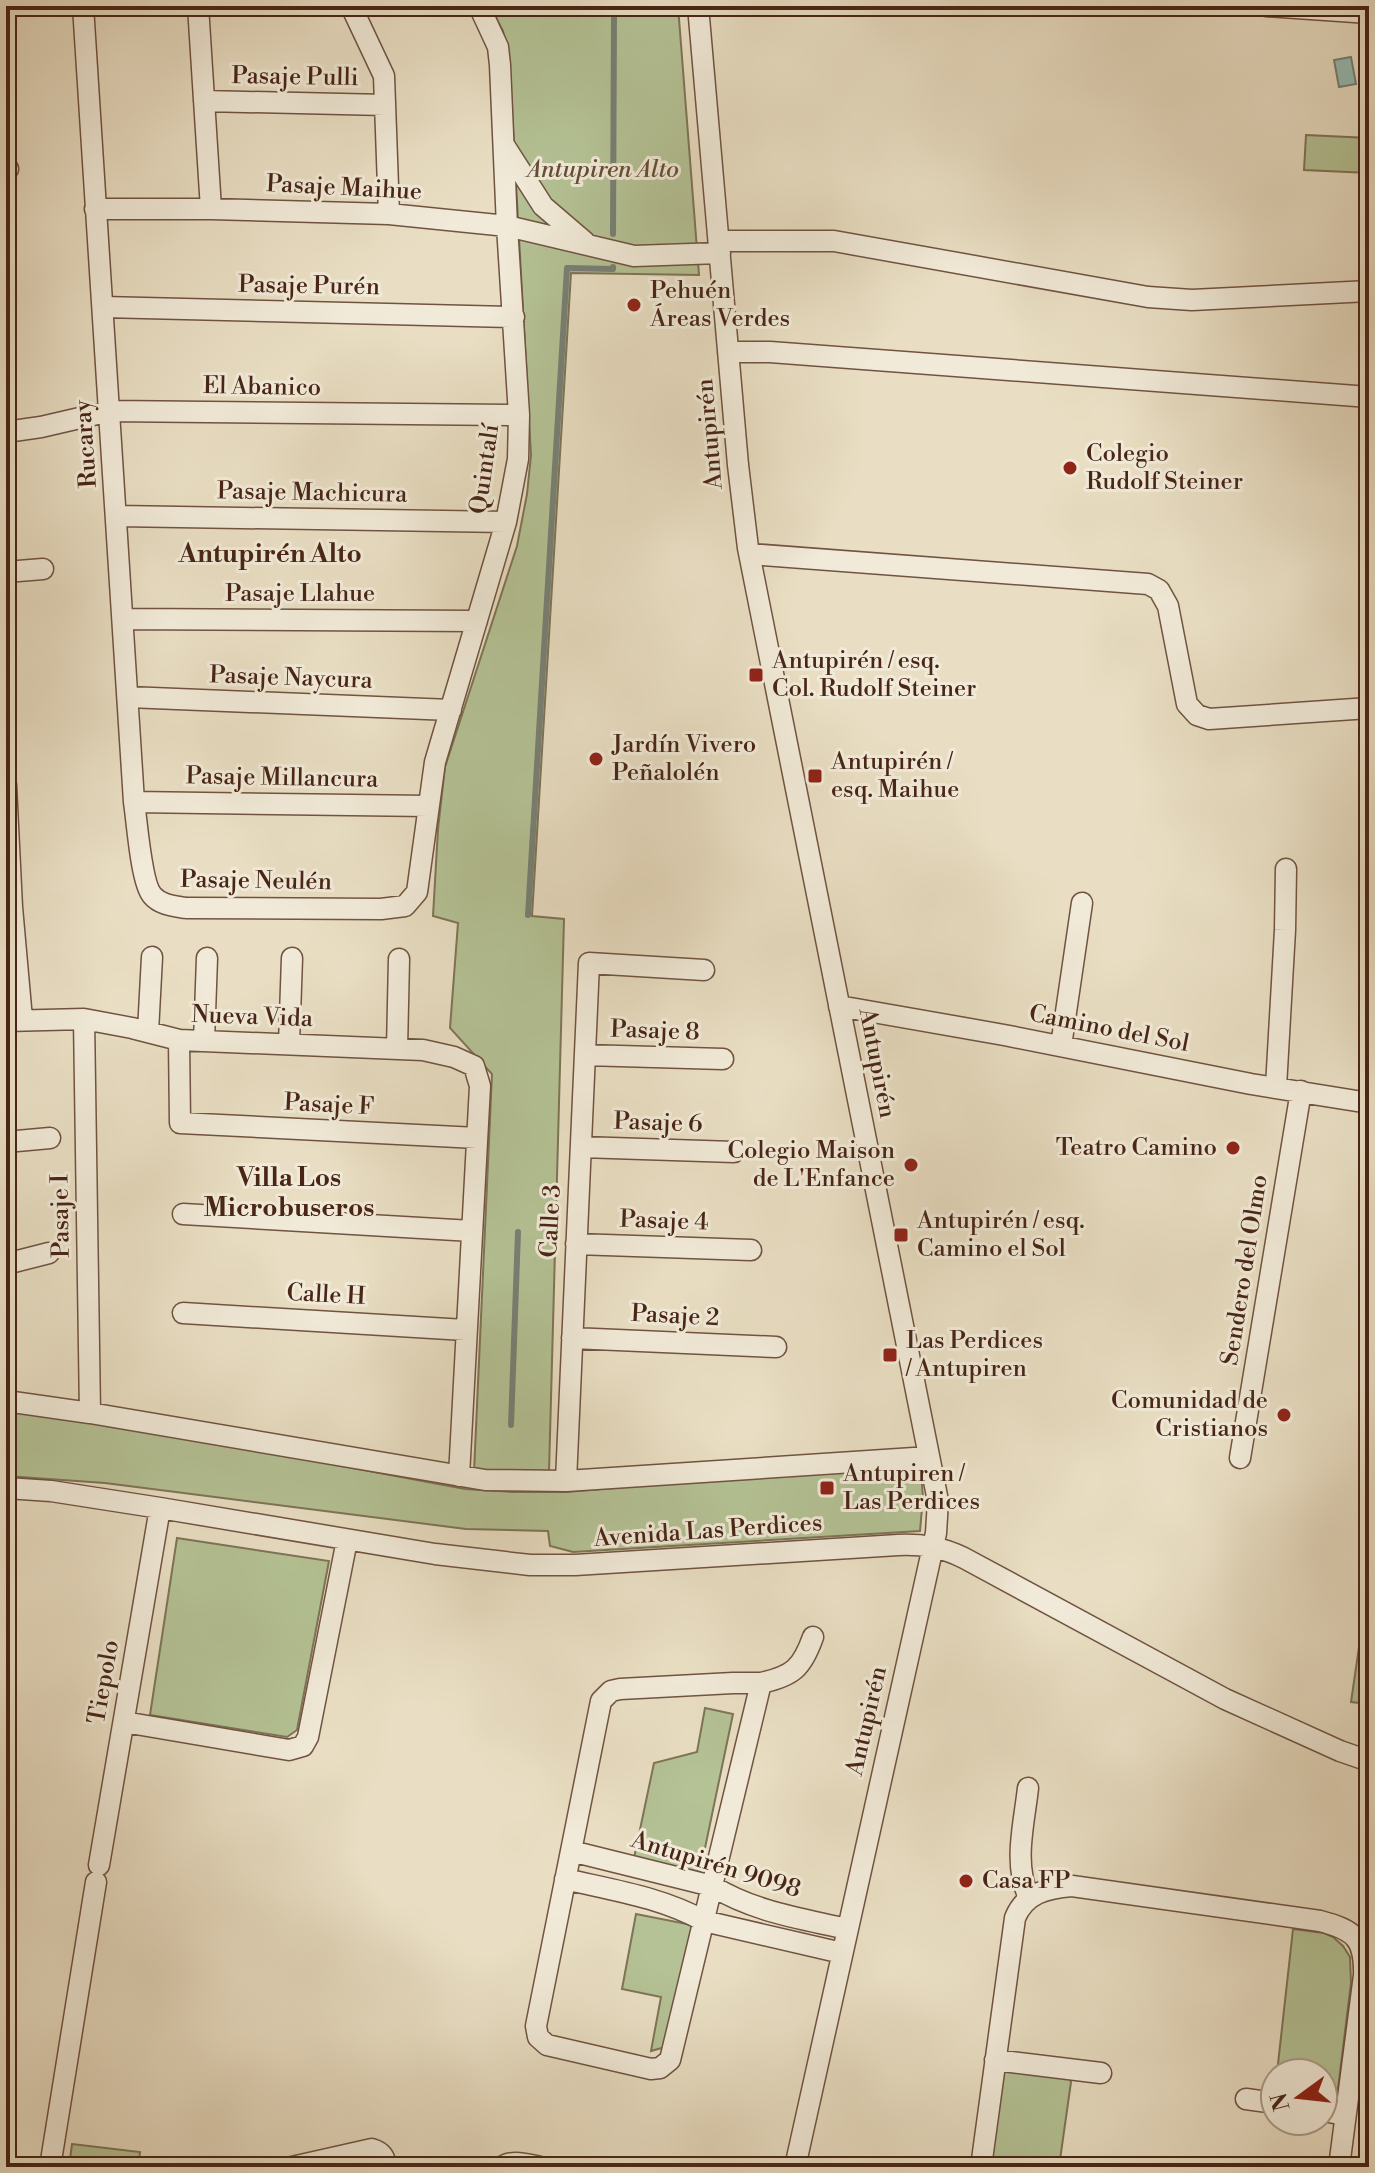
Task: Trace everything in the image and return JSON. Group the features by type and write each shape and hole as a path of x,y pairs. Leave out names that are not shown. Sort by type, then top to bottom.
{"street":[{"name":"Rucaray","path":"83,6 134,802 144,877"},
{"path":"198,6 211,209"},
{"path":"351,6 384,76 389,214"},
{"name":"Quintalí","path":"381,909 405,906 417,892 435,762 506,522 518,459 519,415 498,47 479,6"},
{"name":"Antupirén","path":"698,6 738,465 750,554 938,1501 933,1546 795,2167"},
{"path":"1266,6 1369,13"},
{"name":"Pasaje Pulli","path":"204,101 385,105"},
{"name":"Pasaje Maihue","path":"503,144 543,206 588,245"},
{"name":"Pasaje Maihue","path":"95,209 389,214 507,226 634,256 719,247 834,241 1148,297 1192,300 1369,291"},
{"name":"Pasaje Purén","path":"103,307 514,317"},
{"path":"728,352 770,352 1369,397"},
{"name":"El Abanico","path":"6,432 110,411 519,415"},
{"name":"Pasaje Machicura","path":"117,516 506,522"},
{"path":"750,554 1148,584 1159,590 1168,606 1187,704 1197,715 1209,719 1369,708"},
{"path":"6,572 43,569"},
{"name":"Pasaje Llahue","path":"123,619 477,621"},
{"name":"Pasaje Naycura","path":"128,697 451,710"},
{"path":"6,785 14,1020"},
{"name":"Pasaje Millancura","path":"134,802 428,806"},
{"path":"1276,1087 1286,869"},
{"name":"Pasaje Neulén","path":"144,877 151,894 167,905 186,908 381,909"},
{"path":"1061,1046 1082,903"},
{"path":"148,1032 152,957"},
{"path":"204,1041 207,958"},
{"path":"289,1044 292,958"},
{"path":"397,1049 399,959"},
{"name":"Calle 3","path":"566,1481 589,963 704,970"},
{"name":"Camino del Sol","path":"839,1006 1369,1103"},
{"name":"Nueva Vida","path":"14,1020 84,1019 179,1040 423,1050 454,1057 474,1066 480,1086 477,1138"},
{"name":"Pasaje I","path":"84,1019 90,1413"},
{"name":"Pasaje F","path":"179,1040 180,1123 477,1138"},
{"name":"Pasaje 8","path":"585,1055 723,1059"},
{"name":"Sendero del Olmo","path":"1240,1458 1301,1091"},
{"path":"6,1142 50,1138"},
{"path":"459,1476 477,1138"},
{"name":"Pasaje 6","path":"581,1147 734,1152"},
{"path":"183,1214 472,1231"},
{"name":"Pasaje 4","path":"576,1244 751,1250"},
{"path":"6,1264 49,1253"},
{"name":"Calle H","path":"183,1313 465,1330"},
{"name":"Pasaje 2","path":"572,1338 776,1347"},
{"path":"6,1401 459,1476 514,1481 566,1481 929,1457"},
{"name":"Avenida Las Perdices","path":"6,1488 51,1491 478,1560 540,1565 917,1544 933,1546 964,1558 1225,1699 1369,1761"},
{"name":"Tiepolo","path":"50,2167 160,1508"},
{"path":"124,1722 289,1750 303,1746 308,1737 347,1540"},
{"path":"761,1683 672,2056 660,2068 651,2069 547,2045 538,2037 536,2026 600,1705 607,1694 620,1689 761,1683 784,1678 805,1659 813,1637"},
{"path":"1028,1788 1019,1862 1029,1898"},
{"name":"Antupirén 9098","path":"571,1851 712,1886 755,1908 847,1929"},
{"path":"565,1879 661,1902 704,1921 842,1953"},
{"path":"981,2167 1011,1932 1018,1909 1029,1898 1050,1889 1072,1886 1320,1921 1341,1927 1354,1936 1363,1951 1364,1975 1339,2167"},
{"path":"995,2060 1101,2073"},
{"path":"1246,2099 1259,2101"},
{"path":"1339,2114 1345,2115"},
{"path":"292,2167 372,2149 383,2155 386,2167"},
{"path":"502,2167 509,2162 541,2167"}],"green space":[{"name":"Antupiren Alto","path":"490,6 678,6 699,275 571,273 532,916 564,919 549,1472 474,1472 492,1074 450,1028 458,923 433,916 445,767 517,546 531,455 509,56 503,31"},
{"path":"1306,135 1369,138 1369,173 1304,170"},
{"path":"6,1403 465,1489 566,1492 920,1462 923,1497 920,1531 573,1552 550,1546 548,1531 466,1529 105,1483 6,1476"},
{"path":"177,1538 329,1561 297,1730 287,1737 150,1715"},
{"path":"1369,1578 1369,1704 1351,1702"},
{"path":"705,1708 733,1714 700,1872 634,1858 654,1763 697,1752"},
{"path":"636,1914 692,1925 669,2046 651,2051 661,1997 622,1989"},
{"path":"1293,1929 1324,1933 1343,1946 1350,1957 1351,1983 1339,2081 1339,2057 1279,2057"},
{"path":"1005,2068 1069,2077 1071,2082 1059,2167 990,2167 1001,2077"},
{"path":"72,2144 140,2152 138,2167 69,2167"}],"water":[{"path":"1351,57 1356,84 1339,87 1334,60"}],"waterway":[{"path":"612,6 613,234"},
{"path":"528,915 567,268 613,267"},
{"path":"511,1425 518,1232"}],"place":[{"name":"Pehuén Áreas Verdes","path":"634,305"},
{"name":"Colegio Rudolf Steiner","path":"1070,468"},
{"name":"Antupirén / esq. Col. Rudolf Steiner","path":"756,675"},
{"name":"Jardín Vivero Peñalolén","path":"596,759"},
{"name":"Antupirén / esq. Maihue","path":"815,776"},
{"name":"Teatro Camino","path":"1233,1148"},
{"name":"Colegio Maison de L'Enfance","path":"911,1165"},
{"name":"Antupirén / esq. Camino el Sol","path":"901,1235"},
{"name":"Las Perdices / Antupiren","path":"890,1355"},
{"name":"Comunidad de Cristianos","path":"1284,1415"},
{"name":"Antupiren / Las Perdices","path":"827,1488"},
{"name":"Casa FP","path":"966,1881"}],"district":[{"name":"Antupirén Alto","path":"270,554"},
{"name":"Villa Los Microbuseros","path":"289,1193"}]}
